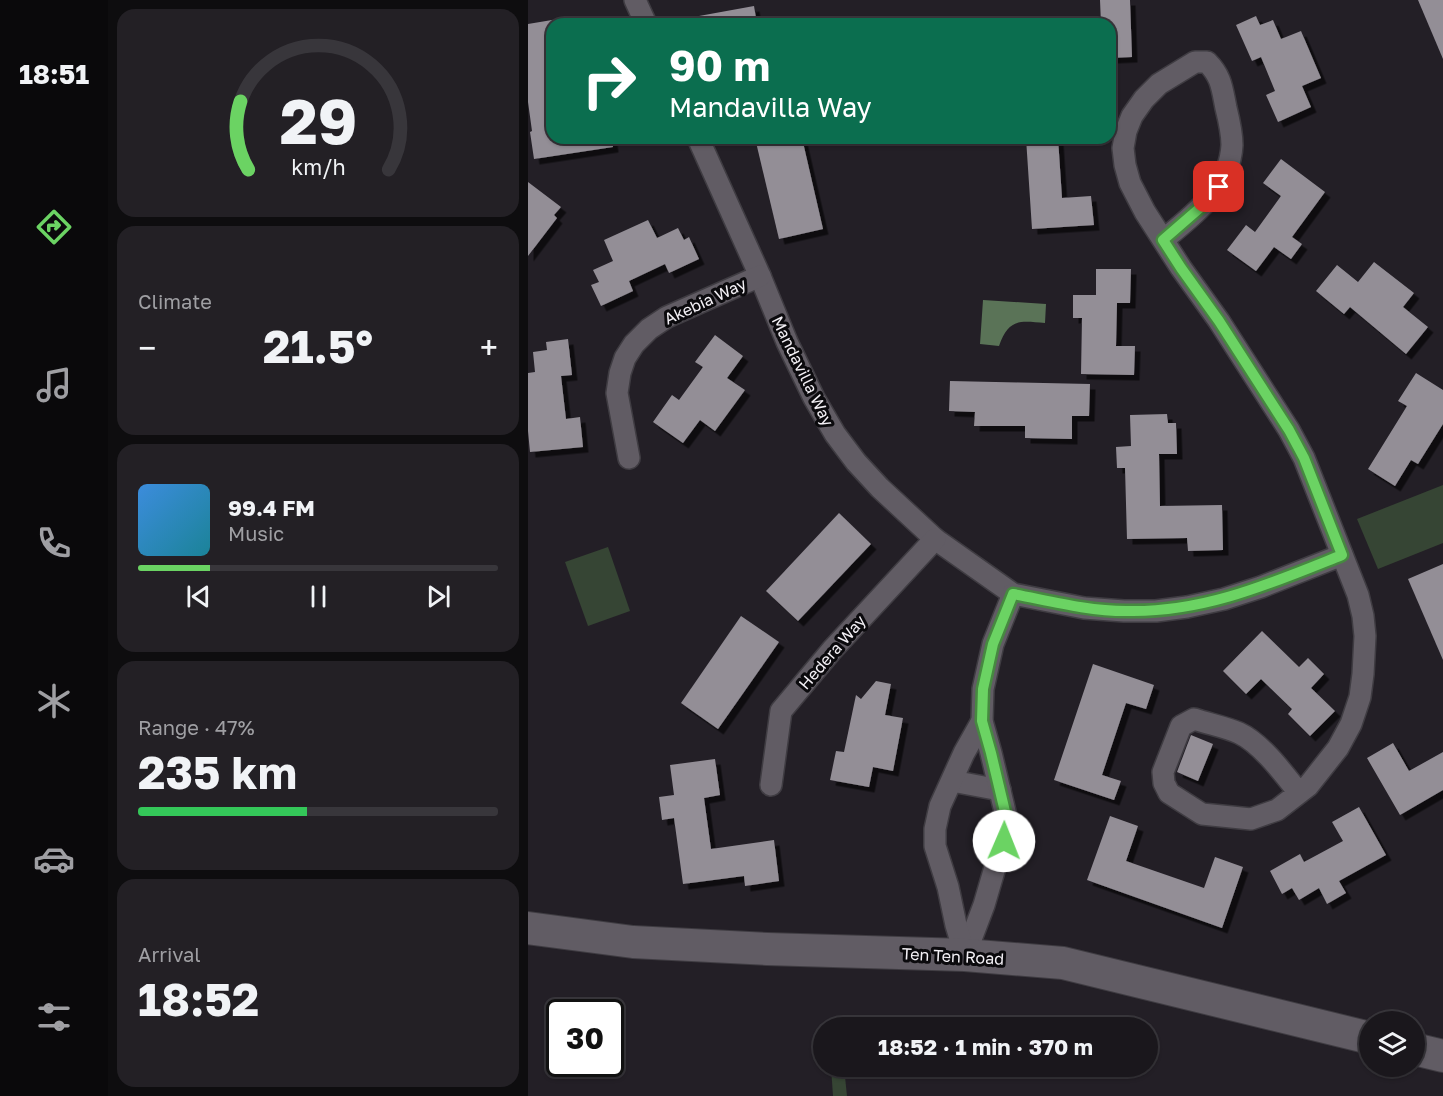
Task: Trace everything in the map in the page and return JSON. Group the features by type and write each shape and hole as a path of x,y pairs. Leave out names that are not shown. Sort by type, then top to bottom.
{"main road":[{"name":"Ten Ten Road","path":"528,928 633,942 965,955 1063,963 1359,1035"},
{"path":"1425,1052 1443,1056"}],"street":[{"path":"636,0 644,18"},
{"path":"1163,240 1201,207 1219,187 1229,162 1232,144 1221,82 1216,71 1207,62 1195,62 1159,84 1144,99 1132,116 1126,131 1123,148 1125,165 1130,183 1145,212 1163,240 1240,353 1304,458 1358,595 1365,636 1363,674 1360,697 1351,724 1338,748 1308,786 1299,793 1277,810 1251,819 1202,814 1169,793 1164,783 1163,772 1181,726 1194,719 1241,734 1266,755 1299,793"},
{"name":"Mandavilla Way","path":"701,144 787,342 814,398 835,434 880,488 934,539 1013,594 1084,608 1156,611 1224,599 1342,555"},
{"name":"Akebia Way","path":"629,458 617,393 625,358 634,344 649,329 667,317 760,276"},
{"name":"Hedera Way","path":"771,785 781,711 831,650 934,539"},
{"path":"965,955 1004,841 1007,820 982,721 983,689 993,644 1013,594"},
{"path":"965,955 948,887 934,846 935,829 940,806 964,753 982,721"},
{"path":"952,781 999,790"}],"shaded area":[{"path":"983,300 1046,304 1045,323 1016,323 1007,330 999,346 980,344"},
{"path":"1443,485 1443,543 1378,569 1357,519"},
{"path":"608,547 630,611 588,626 565,562"},
{"path":"832,1077 845,1077 847,1096 833,1096"}],"building":[{"path":"1100,0 1130,0 1132,57 1116,58 1116,18 1101,18"},
{"path":"1418,0 1443,0 1443,59"},
{"path":"754,6 756,18 699,18 699,16"},
{"path":"1256,16 1260,25 1273,20 1281,39 1301,31 1321,78 1302,86 1311,107 1278,122 1266,95 1275,91 1261,57 1252,61 1236,25"},
{"path":"546,21 546,144 613,144 613,147 534,159 528,102 528,24"},
{"path":"756,144 803,144 823,229 779,239"},
{"path":"1026,144 1058,144 1062,198 1091,196 1094,225 1032,229"},
{"path":"1281,159 1325,192 1292,237 1302,244 1291,259 1274,247 1256,271 1227,250 1246,225 1255,232 1281,196 1263,183"},
{"path":"528,182 561,207 554,215 557,218 528,256"},
{"path":"648,220 657,238 678,228 684,240 689,237 699,259 669,273 665,264 629,281 633,291 601,306 591,285 599,282 593,270 613,261 604,240"},
{"path":"1374,262 1414,293 1403,307 1428,327 1406,354 1350,307 1344,314 1316,291 1337,265 1358,282"},
{"path":"1096,269 1131,269 1130,303 1117,303 1116,346 1135,346 1134,375 1081,374 1082,318 1073,318 1073,295 1096,295"},
{"path":"715,335 743,356 727,378 745,390 715,431 700,420 683,443 653,422 672,395 679,400 703,367 695,362"},
{"path":"568,339 572,375 561,376 566,419 580,417 583,447 530,452 528,373 535,372 533,352 547,350 546,342"},
{"path":"1416,373 1443,390 1443,424 1418,464 1411,460 1395,486 1368,469 1407,406 1398,401"},
{"path":"950,381 1090,384 1089,416 1072,416 1072,439 1025,438 1025,426 974,426 975,412 949,411"},
{"path":"1167,414 1168,423 1176,423 1177,454 1159,454 1160,506 1222,505 1223,550 1188,551 1187,538 1127,539 1125,468 1117,468 1116,447 1131,446 1130,415"},
{"path":"839,513 871,544 798,621 766,591"},
{"path":"1443,564 1443,660 1408,579"},
{"path":"741,616 779,642 718,729 681,703"},
{"path":"1262,631 1299,667 1308,658 1324,674 1311,688 1335,711 1310,736 1288,714 1292,709 1261,679 1246,694 1223,671"},
{"path":"1093,664 1154,685 1146,709 1126,703 1102,775 1121,781 1114,800 1054,780"},
{"path":"876,681 891,684 885,715 903,718 893,771 873,767 869,787 830,780 836,751 844,752 856,695 861,699"},
{"path":"1191,735 1213,744 1198,781 1177,772"},
{"path":"1393,743 1409,771 1443,752 1443,790 1400,815 1367,758"},
{"path":"715,759 720,795 704,798 711,849 774,840 779,881 745,886 744,876 683,884 674,818 662,820 659,797 674,795 670,765"},
{"path":"1359,807 1386,855 1339,881 1346,893 1327,904 1319,888 1299,900 1292,888 1282,894 1270,871 1300,854 1304,862 1343,841 1332,822"},
{"path":"1110,816 1138,826 1126,861 1204,888 1215,857 1243,867 1222,928 1087,880"}],"route":[{"path":"1004,841 1007,820 982,721 983,689 993,644 1013,594 1084,608 1156,611 1224,599 1342,555 1304,458 1289,430 1219,321 1163,240 1201,207 1219,187"}]}
